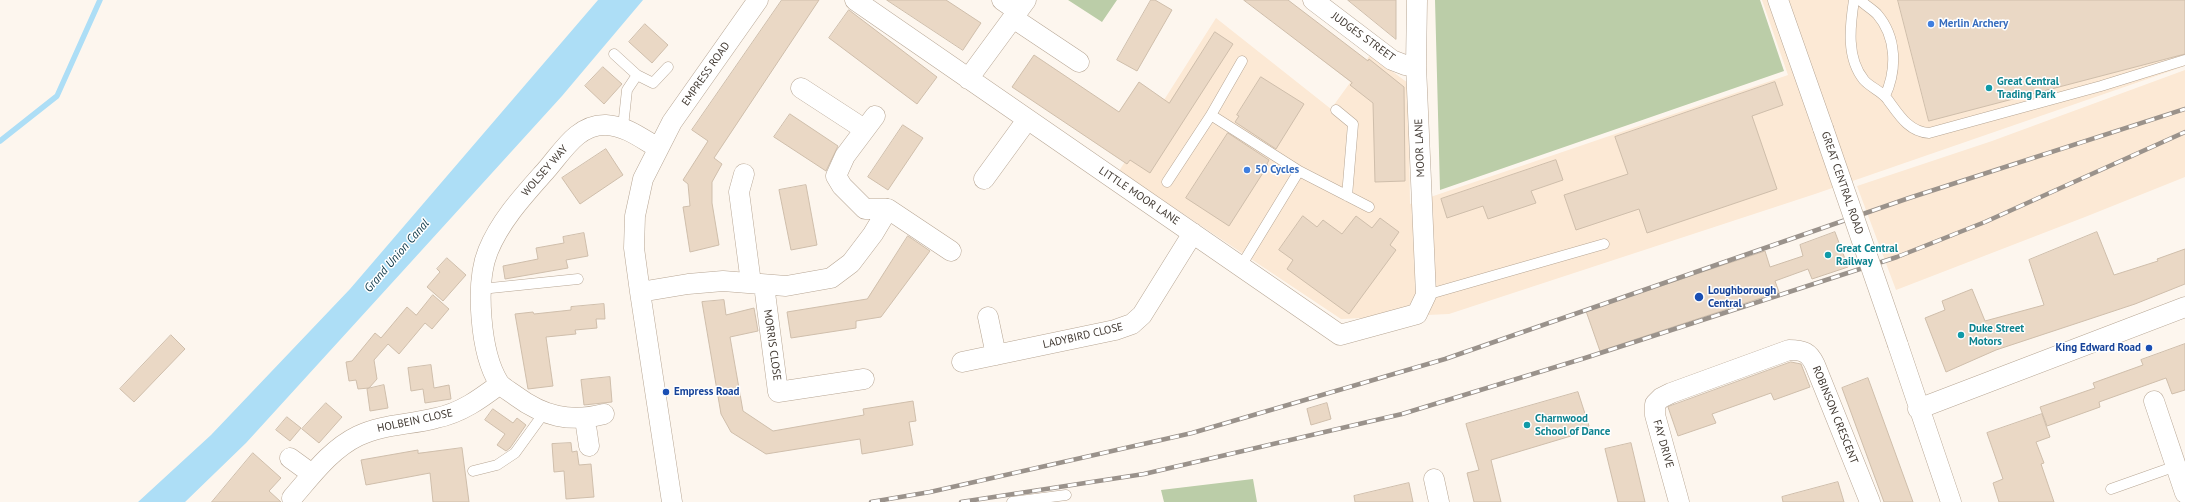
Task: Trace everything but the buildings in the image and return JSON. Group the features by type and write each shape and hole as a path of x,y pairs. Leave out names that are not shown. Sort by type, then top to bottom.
{"street":[{"name":"EMPRESS ROAD","path":"672,502 634,248 635,216 643,179 672,122 758,0"},
{"name":"LITTLE MOOR LANE","path":"856,0 968,80 1340,335 1417,314 1426,295"},
{"path":"1002,0 1019,10 1079,62"},
{"name":"JUDGES STREET","path":"1312,0 1392,60 1405,65 1416,66"},
{"name":"MOOR LANE","path":"1417,0 1416,66 1426,295"},
{"name":"GREAT CENTRAL ROAD","path":"1778,0 1951,502"},
{"path":"968,80 1019,10"},
{"path":"801,88 870,123 845,156 836,176 842,186 865,209 888,209 951,251"},
{"path":"984,179 1027,120"},
{"name":"WOLSEY WAY","path":"500,384 492,365 482,333 481,289 483,269 488,251 499,229 516,205 580,132 605,125 623,127 658,148"},
{"name":"MORRIS CLOSE","path":"744,174 738,192 758,284 778,392 864,379"},
{"path":"640,292 688,284 723,281 786,286 831,278 851,263 873,234 888,209"},
{"name":"LADYBIRD CLOSE","path":"962,362 1121,328 1132,324 1142,315 1193,233"},
{"path":"1918,409 2185,307"},
{"path":"988,317 996,355"},
{"name":"ROBINSON CRESCENT","path":"1671,393 1790,350 1802,350 1811,355 1870,502"},
{"path":"500,384 525,402 544,413 594,417 589,446"},
{"name":"HOLBEIN CLOSE","path":"292,498 312,474 338,447 358,436 377,428 436,419 461,410 500,384"},
{"name":"FAY DRIVE","path":"1671,393 1661,398 1655,404 1655,415 1679,502"},
{"path":"2154,401 2185,492"},
{"path":"290,458 312,474"},
{"path":"1434,479 1439,502"}],"lane":[{"path":"1854,0 1850,25 1851,48 1858,70 1864,81 1885,96 1902,119 1912,129 1929,133 2185,60"},
{"path":"1860,0 1877,15 1888,34 1893,56 1892,81 1885,96"},
{"path":"614,54 637,75 653,83 668,68"},
{"path":"1167,182 1211,115 1242,61"},
{"path":"623,127 627,90 637,75"},
{"path":"1336,110 1353,124 1347,196"},
{"path":"1211,115 1299,171 1369,207"},
{"path":"1241,266 1299,171"},
{"path":"1426,295 1604,244"},
{"path":"481,289 578,279"},
{"path":"473,470 497,465 515,453 544,413"},
{"path":"2111,488 2176,466"},
{"path":"1012,502 1066,495"}],"shaded area":[{"path":"1762,0 2185,0 2185,66 1815,194 1449,314 1341,319 1119,171 1216,18 1331,109 1370,55 1408,83 1410,204 1788,75"},
{"path":"2185,70 2185,177 1896,290 1857,186 1992,141"}],"green space":[{"path":"1068,0 1117,0 1102,22"},
{"path":"1435,0 1760,0 1784,71 1440,190"},
{"path":"1253,479 1257,502 1164,502 1161,490"}],"water":[{"name":"Grand Union Canal","path":"598,0 643,0 562,96 246,443 185,502 138,502 211,435 350,289"}],"waterway":[{"path":"0,141 57,96 100,0"}],"railway":[{"path":"871,502 930,492 1192,433 1445,359 1909,198 2185,109"},
{"path":"961,502 1144,474 1402,414 1585,358 1897,257 1985,222 2185,132"}],"place":[{"name":"Merlin Archery","path":"1931,24"},
{"name":"Great Central Trading Park","path":"1989,88"},
{"name":"50 Cycles","path":"1247,170"},
{"name":"Great Central Railway","path":"1828,255"},
{"name":"Loughborough Central","path":"1699,297"},
{"name":"Duke Street Motors","path":"1961,335"},
{"name":"King Edward Road","path":"2149,348"},
{"name":"Empress Road","path":"666,392"},
{"name":"Charnwood School of Dance","path":"1527,425"}]}
